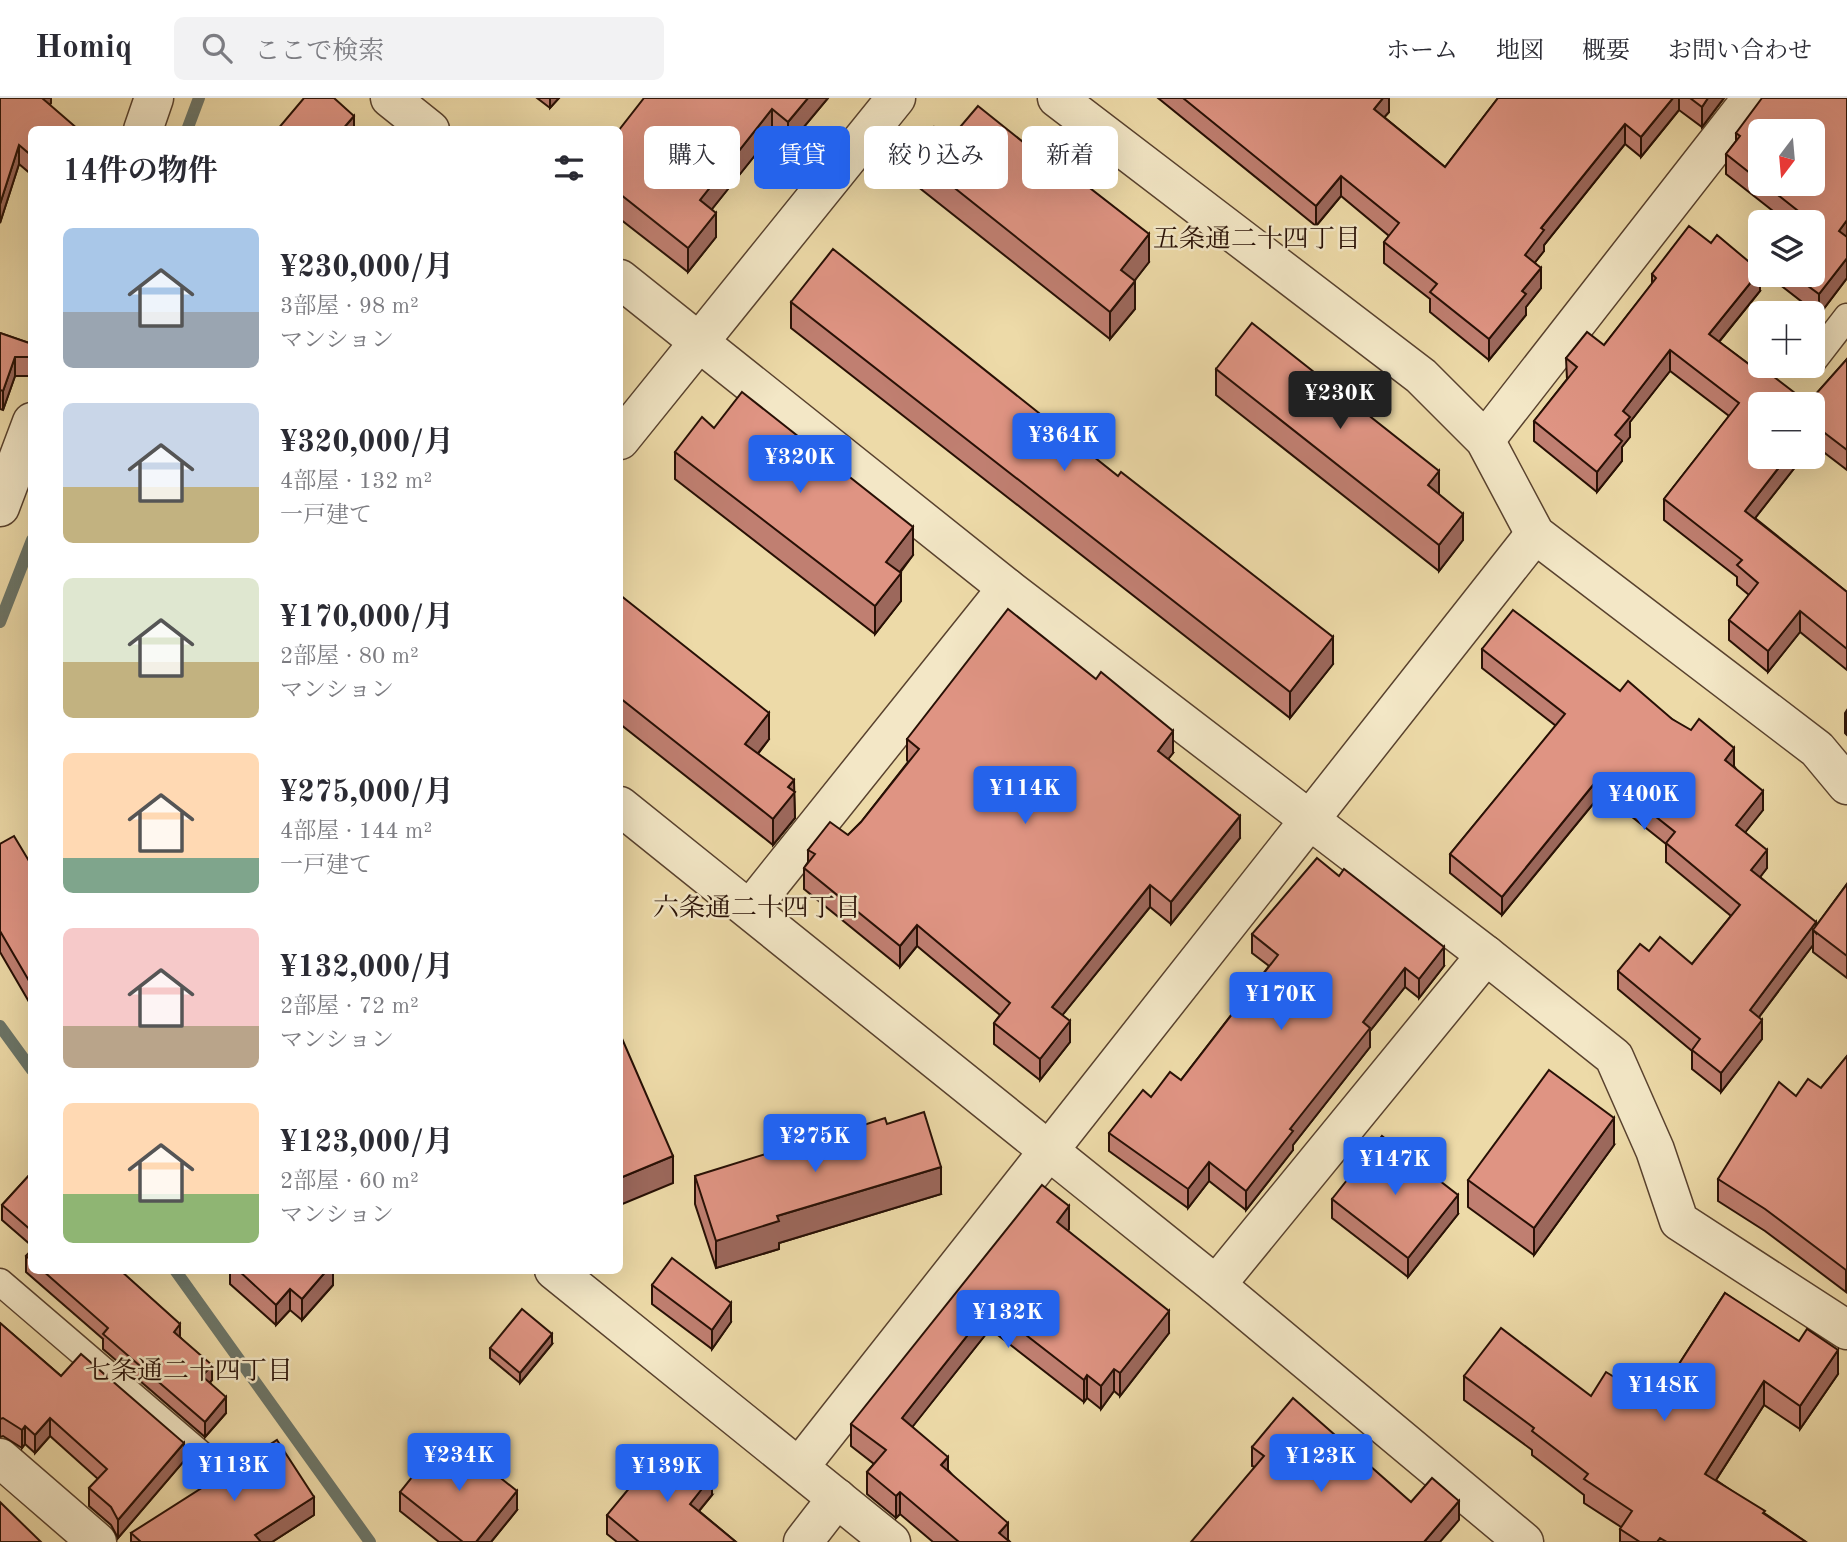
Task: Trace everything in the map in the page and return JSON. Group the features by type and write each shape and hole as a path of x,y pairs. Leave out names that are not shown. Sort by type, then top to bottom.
{"street":[{"path":"144,126 155,98"},
{"path":"390,98 425,126"},
{"path":"623,436 697,341 896,98"},
{"path":"1057,98 1421,376 1485,440 1535,534 1817,749 1847,785"},
{"path":"1485,440 1752,98"},
{"path":"623,281 1007,588 1310,823 1486,955 1614,1057 1655,1150 1679,1221 1847,1330"},
{"path":"11,481 28,433"},
{"path":"800,1466 1050,1153 1535,534"},
{"path":"750,909 1007,588"},
{"path":"623,808 1216,1285 1524,1542"},
{"path":"1216,1285 1486,955"},
{"path":"559,1274 891,1542"},
{"path":"0,1458 97,1542"},
{"path":"803,1542 837,1498"}],"lane":[{"path":"1825,346 1847,317"},
{"path":"0,1282 211,1463"}],"building":[{"path":"0,98 42,98 74,126 28,126 28,153 19,145 0,204"},
{"path":"304,98 334,98 354,116 345,126 280,126"},
{"path":"644,98 808,98 788,122 772,109 759,126 754,126 754,132 740,149 740,126 644,126 644,189 709,189 700,200 716,213 688,248 623,196 623,126"},
{"path":"1183,98 1383,98 1374,109 1445,167 1498,98 1673,98 1641,137 1625,124 1541,228 1544,230 1525,255 1541,268 1522,291 1526,294 1489,339 1430,292 1437,284 1384,242 1399,223 1341,176 1316,206"},
{"path":"1690,98 1708,98 1702,107"},
{"path":"1762,98 1847,98 1847,220 1839,231 1847,237 1847,258 1825,286 1825,210 1797,210 1779,196 1825,196 1825,119 1748,119 1748,171 1726,154 1740,136 1736,133"},
{"path":"978,106 1003,126 961,126"},
{"path":"1008,130 1022,141 1022,189 1091,189 1149,234 1121,270 1135,281 1110,312 956,189 1008,189"},
{"path":"1689,226 1711,243 1717,235 1748,261 1748,286 1709,334 1748,363 1748,378 1775,378 1794,392 1748,392 1748,469 1778,469 1745,511 1847,592 1847,649 1800,611 1768,651 1729,620 1758,583 1737,565 1742,560 1664,499 1739,403 1670,350 1623,411 1630,417 1615,435 1622,441 1597,472 1534,421 1577,367 1566,358 1587,332 1604,345 1656,278 1652,274"},
{"path":"833,249 1118,476 1121,472 1333,637 1290,692 791,302"},
{"path":"1809,287 1824,287 1819,294"},
{"path":"1252,323 1439,471 1428,485 1463,514 1439,545 1216,369"},
{"path":"0,333 28,343 28,357 15,357 3,391 0,390"},
{"path":"1847,359 1847,450 1825,433 1825,392 1818,392"},
{"path":"742,392 913,527 886,562 901,573 875,606 675,452 702,417 714,428"},
{"path":"623,597 769,713 745,744 794,780 788,787 795,792 773,819 623,700"},
{"path":"1008,609 1096,679 1101,672 1173,731 1158,751 1240,816 1171,902 1150,885 1052,1007 1070,1021 1040,1059 994,1023 1010,1003 917,925 900,946 804,868 815,854 808,850 830,822 848,835 919,749 907,739"},
{"path":"1513,610 1620,691 1628,681 1672,719 1691,730 1699,719 1734,748 1725,760 1763,791 1736,825 1767,850 1751,870 1816,922 1750,1010 1762,1020 1721,1073 1692,1050 1700,1039 1618,971 1640,944 1649,951 1660,937 1692,964 1740,905 1666,843 1675,832 1602,774 1502,897 1450,854 1565,714 1482,649"},
{"path":"14,836 28,859 28,979 0,931 0,844"},
{"path":"1317,858 1339,876 1344,869 1444,947 1419,979 1405,968 1363,1022 1370,1028 1290,1129 1293,1131 1246,1191 1209,1162 1188,1189 1109,1133 1143,1090 1151,1097 1170,1072 1181,1080 1278,955 1252,934"},
{"path":"1847,884 1847,956 1813,930"},
{"path":"623,1041 673,1156 623,1177"},
{"path":"1847,1056 1846,1270 1765,1209 1718,1179 1779,1082 1796,1096 1808,1079 1821,1088"},
{"path":"1549,1070 1614,1118 1534,1228 1468,1180"},
{"path":"924,1112 941,1167 777,1216 779,1221 716,1241 695,1176 772,1152 774,1158 838,1138 836,1134 885,1118 887,1124"},
{"path":"1382,1136 1458,1195 1408,1258 1332,1199"},
{"path":"28,1176 28,1228 2,1205"},
{"path":"1042,1185 1069,1206 1057,1222 1169,1311 1120,1373 1114,1369 1101,1386 1087,1375 1084,1380 990,1307 902,1418 948,1457 941,1465 1008,1523 999,1533 1010,1542 959,1542 900,1492 896,1496 867,1472 886,1450 851,1424"},
{"path":"672,1258 731,1303 712,1330 652,1285"},
{"path":"47,1274 124,1274 180,1324 174,1332 212,1365 202,1376 226,1397 205,1422 103,1334 108,1328"},
{"path":"242,1274 324,1274 302,1299 290,1289 276,1305"},
{"path":"1725,1293 1799,1341 1807,1329 1838,1350 1800,1406 1764,1381 1705,1474 1765,1511 1763,1513 1806,1542 1667,1542 1660,1538 1657,1542 1640,1542 1620,1529 1632,1511 1584,1479 1588,1474 1532,1431 1534,1428 1464,1376 1501,1328 1591,1396 1606,1372 1619,1380 1624,1373 1659,1395"},
{"path":"522,1309 552,1334 520,1373 490,1348"},
{"path":"0,1323 61,1376 81,1354 184,1443 118,1520 111,1507 89,1488 107,1469 50,1418 35,1435 25,1426 22,1430 3,1418 0,1419"},
{"path":"1293,1398 1411,1502 1432,1478 1459,1501 1424,1542 1191,1542 1264,1456 1252,1447"},
{"path":"277,1440 314,1497 255,1535 261,1542 141,1542 131,1533"},
{"path":"437,1446 453,1460 463,1448 517,1491 476,1542 463,1542 400,1492"},
{"path":"679,1448 712,1476 690,1504 736,1542 639,1542 607,1515 659,1452 669,1460"},
{"path":"0,1502 41,1542 0,1542"}],"waterway":[{"path":"188,126 199,98"},
{"path":"0,622 28,550"},
{"path":"0,1026 28,1064"},
{"path":"178,1274 370,1542"}],"district":[{"name":"五条通二十四丁目","path":"1257,240"},
{"name":"六条通二十四丁目","path":"757,909"},
{"name":"七条通二十四丁目","path":"189,1372"}]}
